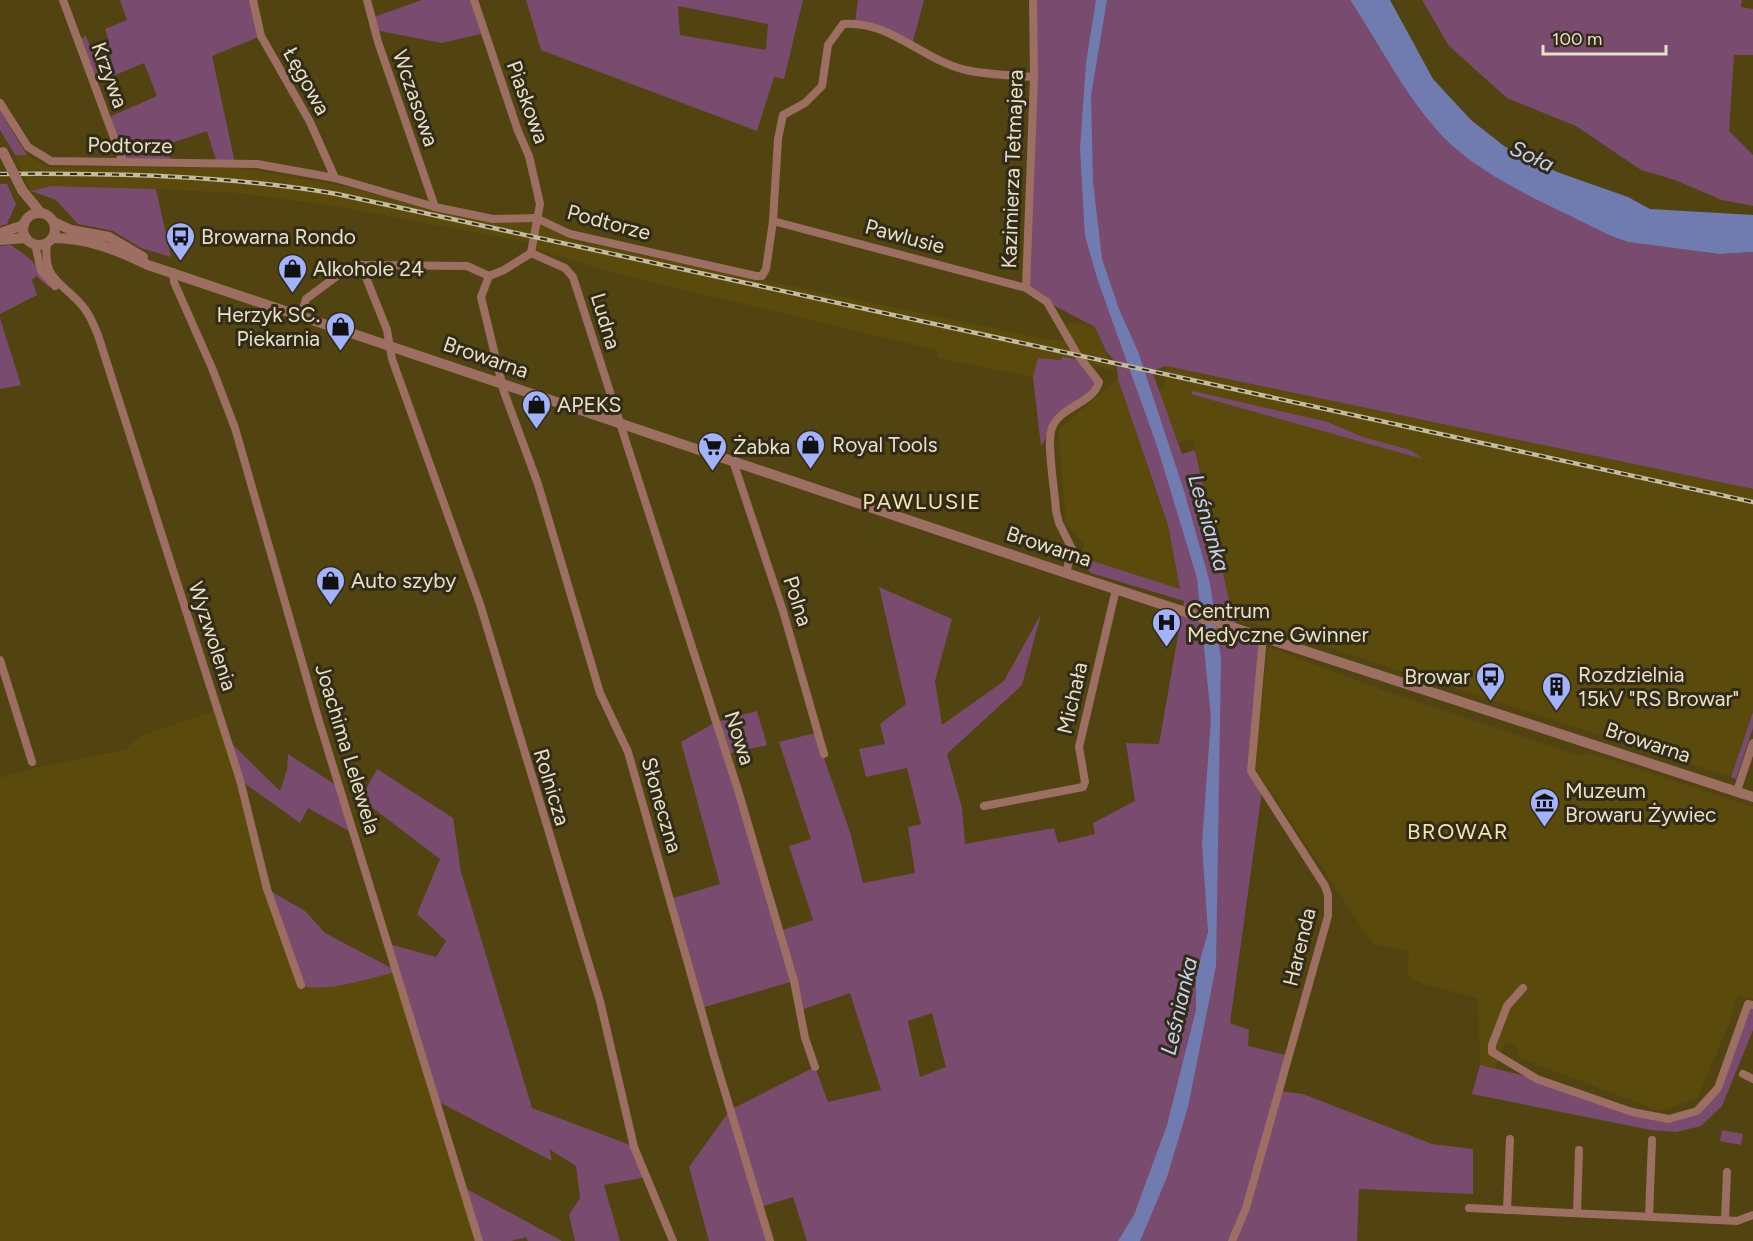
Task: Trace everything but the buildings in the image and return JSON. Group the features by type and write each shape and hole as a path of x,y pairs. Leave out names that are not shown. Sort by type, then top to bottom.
{"street":[{"name":"Krzywa","path":"63,0 123,162"},
{"name":"Łęgowa","path":"254,0 261,36 310,122 335,178"},
{"name":"Wczasowa","path":"367,0 378,42 435,207"},
{"name":"Piaskowa","path":"474,0 514,121 529,156 540,204 536,218"},
{"name":"Kazimierza Tetmajera","path":"1033,0 1034,77 1026,288 1047,302 1077,354 1099,382 1097,388 1090,394 1061,414 1051,430 1056,511 1059,523 1072,549 1066,573"},
{"name":"Podtorze","path":"0,103 28,147 42,158 60,162 257,164 335,178 435,207 506,220 536,218 570,234 762,276 766,269 773,221 778,139 783,115 805,103 822,86 828,45 843,24 875,26 937,59 966,70 1034,77"},
{"path":"1,149 22,190 31,217 26,238"},
{"path":"0,233 31,217 48,215 54,222 56,230 45,242 26,238 0,240"},
{"path":"302,315 306,299 341,273 361,265 467,266 489,276 504,270 531,253 536,218"},
{"name":"Pawlusie","path":"773,221 1026,288"},
{"name":"Browarna","path":"54,222 71,230 109,237 168,270"},
{"name":"Browarna","path":"45,242 70,238 107,246 148,265 1066,573 1753,797"},
{"name":"Wyzwolenia","path":"45,242 44,276 60,290 79,301 98,335 240,780 267,890 301,985"},
{"name":"Ludna","path":"531,253 565,268 573,278 619,423"},
{"path":"361,265 387,330 390,345"},
{"name":"Joachima Lelewela","path":"168,270 216,376 235,428 319,721 479,1241"},
{"name":"Słoneczna","path":"489,276 481,297 503,384 538,484 600,693 628,752 715,1059 770,1241"},
{"name":"Rolnicza","path":"390,345 402,389 480,604 600,1001 633,1147 673,1241"},
{"name":"Nowa","path":"619,423 738,790 794,981 806,1038 815,1067"},
{"name":"Polna","path":"732,461 783,611 824,754"},
{"name":"Michała","path":"984,806 1083,787 1085,782 1079,747 1116,589"},
{"name":"Harenda","path":"1232,1241 1246,1208 1328,916 1328,895 1325,886 1251,771 1263,637"},
{"path":"0,660 32,762"},
{"path":"1737,792 1753,743"},
{"path":"1523,988 1507,1006 1492,1045 1492,1052 1537,1079 1632,1112 1669,1119 1697,1111 1718,1088 1748,1004 1753,1005"},
{"path":"1743,1074 1753,1079"},
{"path":"1507,1210 1510,1139"},
{"path":"1649,1216 1652,1140"},
{"path":"1577,1213 1579,1150"},
{"path":"1725,1220 1727,1172"},
{"path":"1469,1208 1737,1221 1753,1215"}],"shaded area":[{"path":"120,0 253,0 261,36 212,56 235,163 217,163 207,131 169,144 170,163 123,162 107,118 157,96 144,63 94,84 78,40 86,36 91,49 109,42 105,29 127,20"},
{"path":"422,0 474,0 485,33 442,43 375,30 371,18"},
{"path":"526,0 803,0 784,79 774,77 757,131 541,50","holes":["678,6 768,24 766,50 680,35"]},
{"path":"858,0 924,0 912,45 855,23"},
{"path":"1033,0 1350,0 1379,43 1479,167 1611,236 1628,242 1719,254 1753,252 1753,489 1166,366 1152,371 1182,454 1195,450 1233,617 1240,629 1263,637 1251,771 1262,791 1230,1023 1249,1030 1248,1046 1289,1056 1279,1091 1303,1094 1432,1144 1473,1149 1473,1194 1359,1189 1357,1241 807,1241 793,1197 760,1207 770,1241 709,1241 689,1167 730,1110 815,1067 828,1102 881,1090 850,993 801,1010 794,981 701,1008 670,899 720,884 681,742 716,722 757,711 767,745 727,754 780,931 813,920 789,846 811,839 779,742 815,733 850,832 863,883 915,873 908,827 921,824 907,768 866,777 859,749 885,744 880,724 906,704 879,587 952,619 935,681 942,725 1004,681 1041,614 1022,685 947,754 962,808 965,844 1054,828 1058,843 1095,834 1093,823 1135,801 1126,743 1159,744 1184,601 1091,573 1081,561 1083,558 1180,589 1168,525 1118,379 1116,363 1106,351 1095,327 1047,302 1026,288","holes":["932,1013 946,1067 920,1077 908,1021"]},
{"path":"1422,0 1742,0 1741,7 1753,9 1753,55 1734,55 1729,131 1753,155 1753,206 1722,200 1675,180 1641,170 1576,126 1507,98 1449,46"},
{"path":"0,111 27,155 15,155 0,130"},
{"path":"15,155 27,155 47,167 239,168 338,185 435,210 499,223 532,223 545,226 574,241 1041,338 1063,342 1069,322 1095,327 1115,371 1062,357 1061,360 1038,358 1033,377 938,358 937,350 622,275 538,250 528,242 340,207 239,193 51,186 31,191"},
{"path":"0,184 7,184 16,204 7,224 0,226"},
{"path":"51,186 156,189 171,257 141,248 113,231 78,224 56,200 31,191"},
{"path":"10,245 34,263 50,288 36,276 32,280 37,295 0,314 0,246"},
{"path":"0,318 21,385 0,389"},
{"path":"1062,357 1075,359 1095,378 1094,385 1085,395 1054,416 1041,446 1033,377 1038,358 1061,360"},
{"path":"1166,366 1753,489 1753,712 1731,777 1233,617 1193,438 1177,443 1158,389 1164,387"},
{"path":"1118,379 1168,525 1180,590 1083,558 1084,544 1066,523 1058,430"},
{"path":"1193,391 1328,422 1363,437 1410,450 1423,459 1191,394"},
{"path":"1268,647 1388,692 1568,752 1584,756 1586,752 1753,807 1753,999 1738,995 1729,1024 1697,1098 1660,1111 1520,1058 1516,1046 1504,1043 1495,1071 1480,1065 1478,998 1420,983 1407,974 1409,951 1373,944 1254,766"},
{"path":"218,710 267,889 301,985 398,971 479,1241 0,1241 0,778 33,768 125,750 140,736"},
{"path":"1753,712 1753,728 1736,779 1731,777"},
{"path":"228,740 280,791 287,770 288,754 342,789 356,835 308,808 300,823 240,780"},
{"path":"377,769 453,818 461,872 532,1108 630,1145 646,1177 604,1185 620,1241 575,1241 569,1215 580,1198 576,1166 549,1149 552,1161 437,1101 397,972 335,986 301,985 267,889 305,911 325,933 397,971 389,944 436,957 446,941 417,914 440,859 361,799"},
{"path":"1748,1004 1753,1005 1753,1030 1722,1106 1701,1126 1676,1132 1651,1130 1472,1094 1480,1065 1537,1079 1669,1119 1697,1111 1718,1088"},
{"path":"1722,1130 1743,1134 1741,1145 1720,1141"},
{"path":"463,1187 562,1241 528,1241 526,1237 511,1241 479,1241"}],"water":[{"path":"1096,0 1107,0 1091,96 1093,182 1102,259 1119,309 1139,354 1185,494 1210,583 1221,659 1216,966 1188,1107 1167,1177 1140,1241 1118,1241 1134,1215 1167,1125 1196,1010 1196,974 1208,932 1202,844 1211,718 1197,578 1157,446 1098,281 1085,236 1080,149 1086,63"},
{"path":"1350,0 1390,0 1433,79 1471,120 1504,146 1557,172 1628,197 1650,209 1753,215 1753,252 1719,254 1628,242 1542,202 1495,176 1473,162 1436,129 1401,82"}],"railway":[{"path":"0,174 169,176 253,183 337,194 1753,502"}],"place":[{"name":"Browarna Rondo","path":"180,262"},
{"name":"Alkohole 24","path":"292,294"},
{"name":"Herzyk SC. Piekarnia","path":"341,352"},
{"name":"APEKS","path":"536,430"},
{"name":"Royal Tools","path":"811,470"},
{"name":"Żabka","path":"712,472"},
{"name":"Auto szyby","path":"330,606"},
{"name":"Centrum Medyczne Gwinner","path":"1166,648"},
{"name":"Browar","path":"1491,702"},
{"name":"Rozdzielnia 15kV \"RS Browar\"","path":"1557,712"},
{"name":"Muzeum Browaru Żywiec","path":"1544,828"}],"district":[{"name":"PAWLUSIE","path":"922,501"},
{"name":"BROWAR","path":"1458,831"}],"water label":[{"name":"Soła","path":"1532,156"},
{"name":"Leśnianka","path":"1209,523"},
{"name":"Leśnianka","path":"1179,1006"}]}
